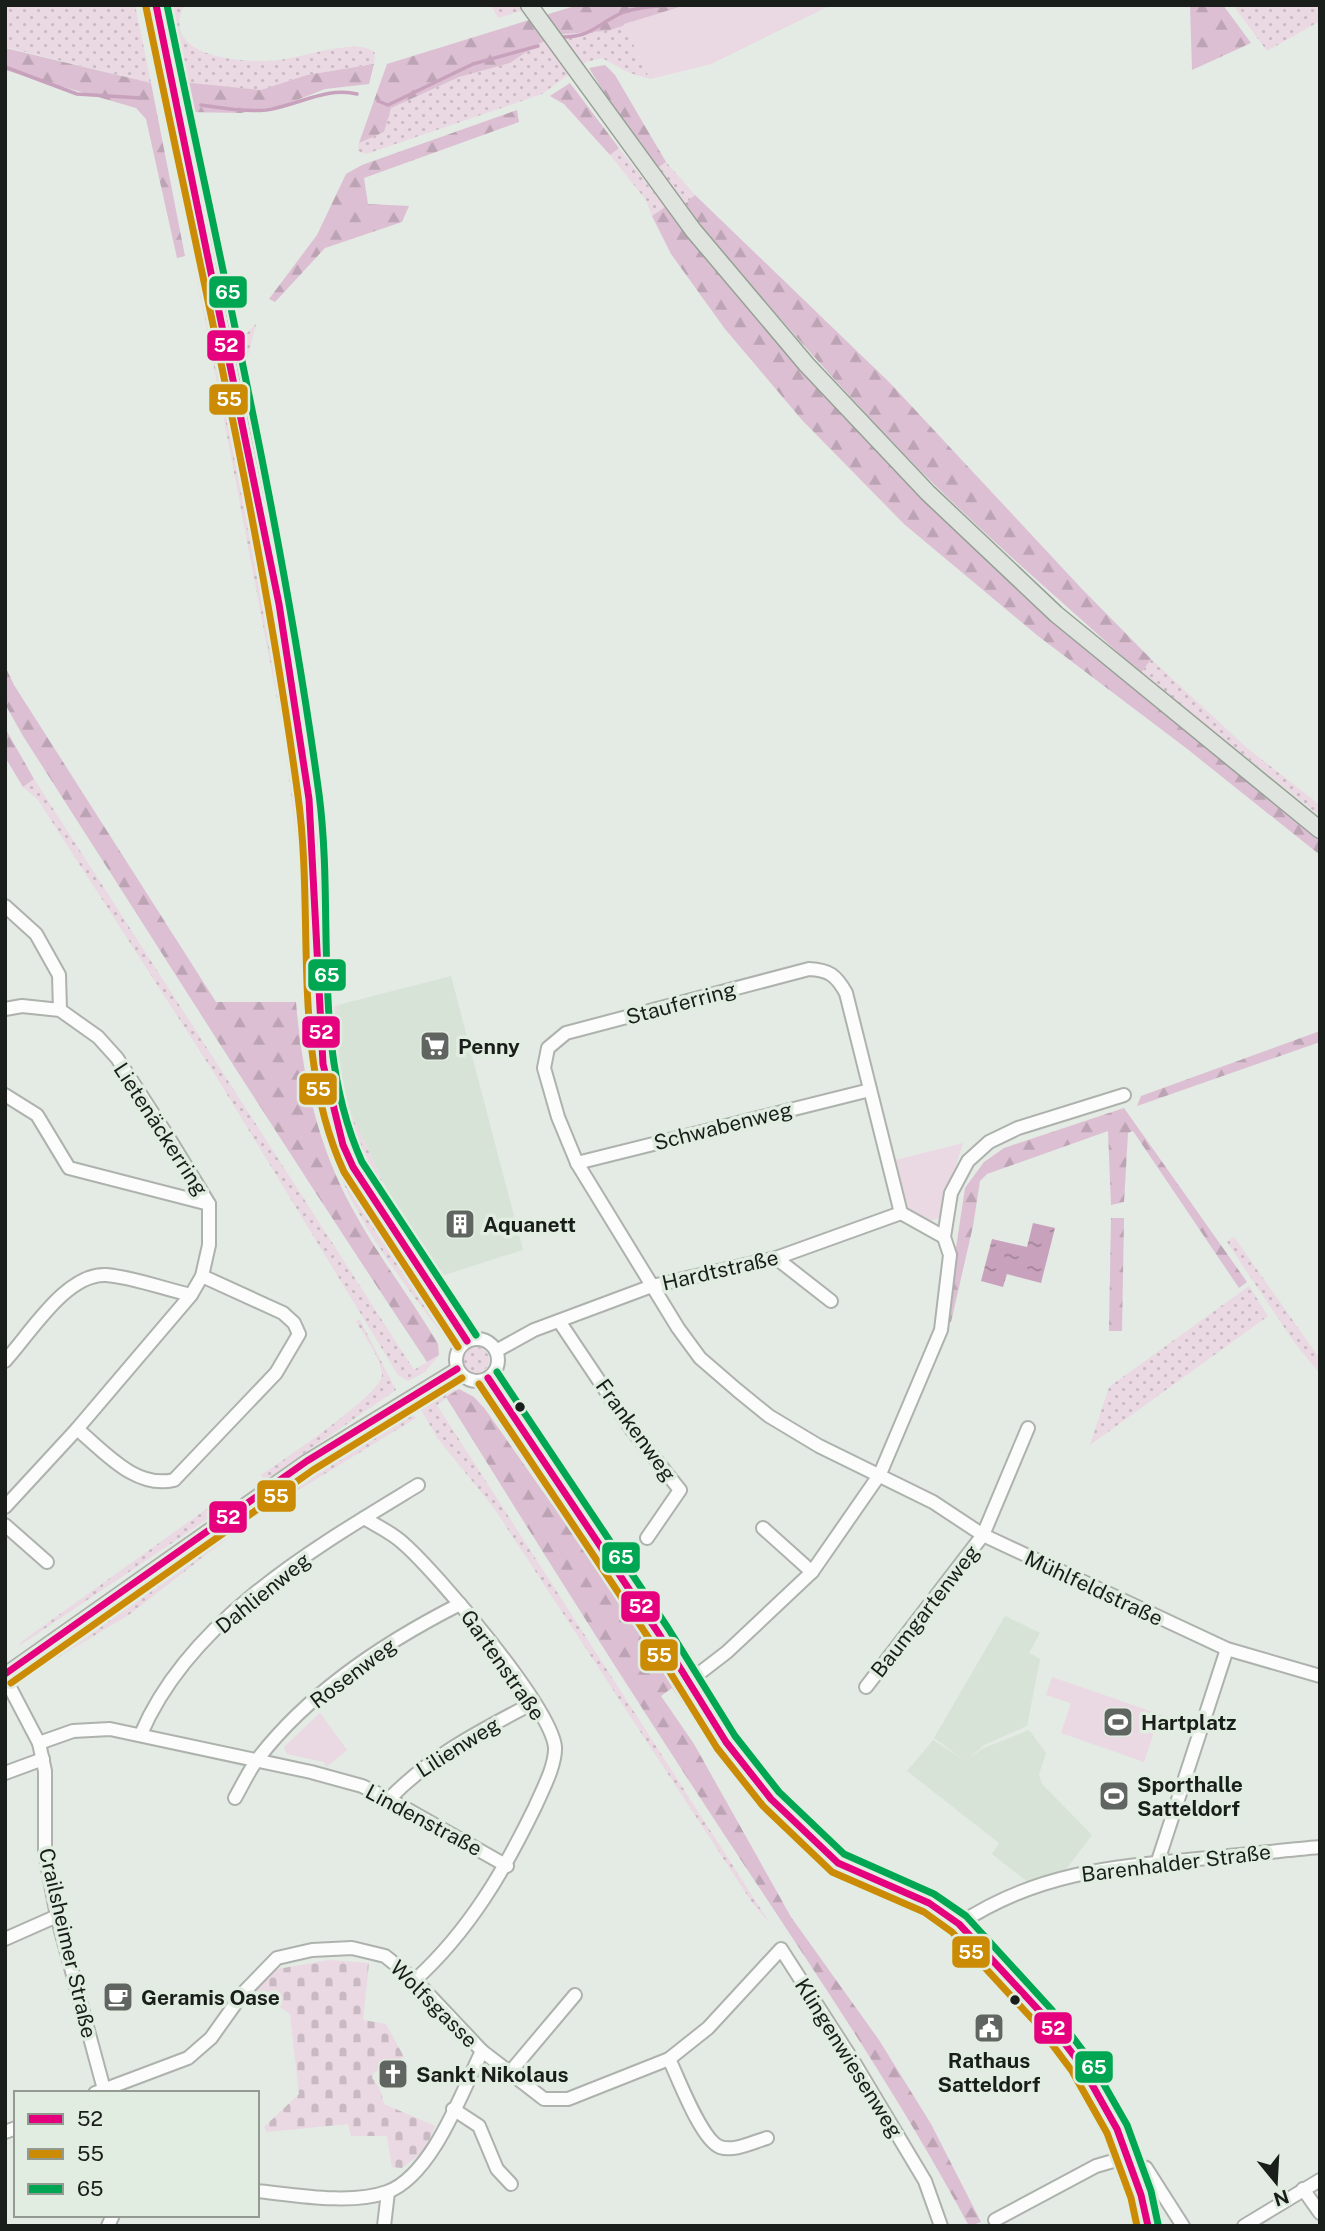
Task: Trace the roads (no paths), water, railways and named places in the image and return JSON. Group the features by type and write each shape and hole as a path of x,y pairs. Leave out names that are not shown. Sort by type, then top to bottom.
{"main road":[{"path":"529,5 694,230 807,365 928,493 1056,614 1320,830"}],"street":[{"path":"156,5 279,604 309,799 323,1064 337,1125 353,1167 372,1199 467,1341"},
{"path":"5,906 36,934 59,975 60,1010 22,1006 5,1009"},
{"name":"Stauferring","path":"880,1474 819,1446 769,1416 700,1358 652,1286 577,1163 558,1117 544,1069 548,1048 566,1033 809,969 827,970 842,986 901,1213"},
{"name":"Lietenäckerring","path":"5,1507 77,1429 191,1295 202,1276 209,1245 209,1204 117,1058 97,1037 60,1010"},
{"name":"Schwabenweg","path":"577,1163 870,1090"},
{"path":"5,1095 37,1115 69,1168 209,1204"},
{"path":"688,1682 727,1652 812,1572 880,1474 941,1329 950,1255 944,1237 951,1193 957,1176 968,1161 989,1142 1018,1128 1124,1095"},
{"path":"901,1213 944,1237"},
{"name":"Hardtstraße","path":"496,1351 559,1321 652,1286 776,1258 901,1213"},
{"path":"776,1258 831,1301"},
{"path":"5,1361 71,1285 87,1278 106,1275 191,1295"},
{"path":"77,1429 144,1480 160,1483 174,1480 275,1373 299,1334 294,1323 283,1313 202,1276"},
{"name":"Frankenweg","path":"559,1321 632,1430 680,1490 647,1538"},
{"path":"485,1340 496,1351 497,1368 488,1378 468,1380 457,1369 457,1351 467,1341 485,1340"},
{"path":"5,1676 307,1461 457,1369"},
{"path":"488,1378 749,1774 819,1847 838,1863 929,1903 959,1924 1044,2015 1081,2064 1117,2129 1133,2172 1148,2226"},
{"name":"Baumgartenweg","path":"866,1687 983,1535 1028,1427"},
{"name":"Mühlfeldstraße","path":"880,1474 933,1502 983,1535 1227,1649 1320,1676"},
{"name":"Dahlienweg","path":"141,1734 150,1714 183,1665 232,1614 293,1566 418,1485"},
{"name":"Gartenstraße","path":"364,1518 401,1541 435,1573 543,1717 555,1747 545,1784 507,1866 480,1907 435,1961 415,1980"},
{"path":"5,1525 47,1562"},
{"path":"763,1528 812,1572"},
{"name":"Rosenweg","path":"258,1758 284,1728 364,1662 426,1621 460,1604"},
{"path":"1158,1861 1227,1649"},
{"name":"Crailsheimer Straße","path":"5,1676 39,1743 43,1759 45,1853 57,1916 102,2091"},
{"name":"Lilienweg","path":"389,1799 416,1771 464,1739 533,1703"},
{"name":"Lindenstraße","path":"39,1743 73,1731 110,1729 258,1758 362,1786 507,1866"},
{"path":"236,1798 258,1758"},
{"path":"5,1773 43,1759"},
{"name":"Barenhalder Straße","path":"959,1924 1002,1898 1035,1885 1094,1870 1158,1861 1320,1847"},
{"path":"5,1939 57,1916"},
{"name":"Wolfsgasse","path":"105,2091 188,2059 211,2038 243,1993 277,1958 312,1950 352,1948 385,1956 415,1980 482,2051 544,2099 568,2099 669,2059 708,2028 739,1996"},
{"name":"Klingenwiesenweg","path":"739,1996 781,1949 855,2064 925,2181 941,2226"},
{"path":"510,2071 575,1995"},
{"path":"259,2191 348,2197 388,2192 421,2166 440,2140 482,2051"},
{"path":"669,2059 707,2138 720,2147 740,2147 767,2138"},
{"path":"453,2109 479,2126 497,2169 510,2184"},
{"path":"995,2220 1096,2166 1127,2157"},
{"path":"1133,2172 1146,2168 1183,2226"},
{"path":"1244,2226 1320,2180"},
{"path":"1303,2189 1320,2213"},
{"path":"384,2226 388,2192"}],"water":[{"path":"1033,1223 1055,1228 1041,1283 1007,1274 1003,1287 981,1281 992,1239 1027,1247"}],"waterway":[{"path":"563,37 589,32 624,12 668,5"},
{"path":"378,101 388,105 473,64 538,46"},
{"path":"5,67 77,94 140,98"},
{"path":"201,105 266,110 323,94 357,94"}],"place":[{"name":"Penny","path":"435,1046"},
{"name":"Aquanett","path":"460,1224"},
{"name":"Hartplatz","path":"1118,1722"},
{"name":"Sporthalle Satteldorf","path":"1114,1796"},
{"name":"Geramis Oase","path":"118,1997"},
{"name":"Rathaus Satteldorf","path":"989,2028"},
{"name":"Sankt Nikolaus","path":"393,2074"}]}
